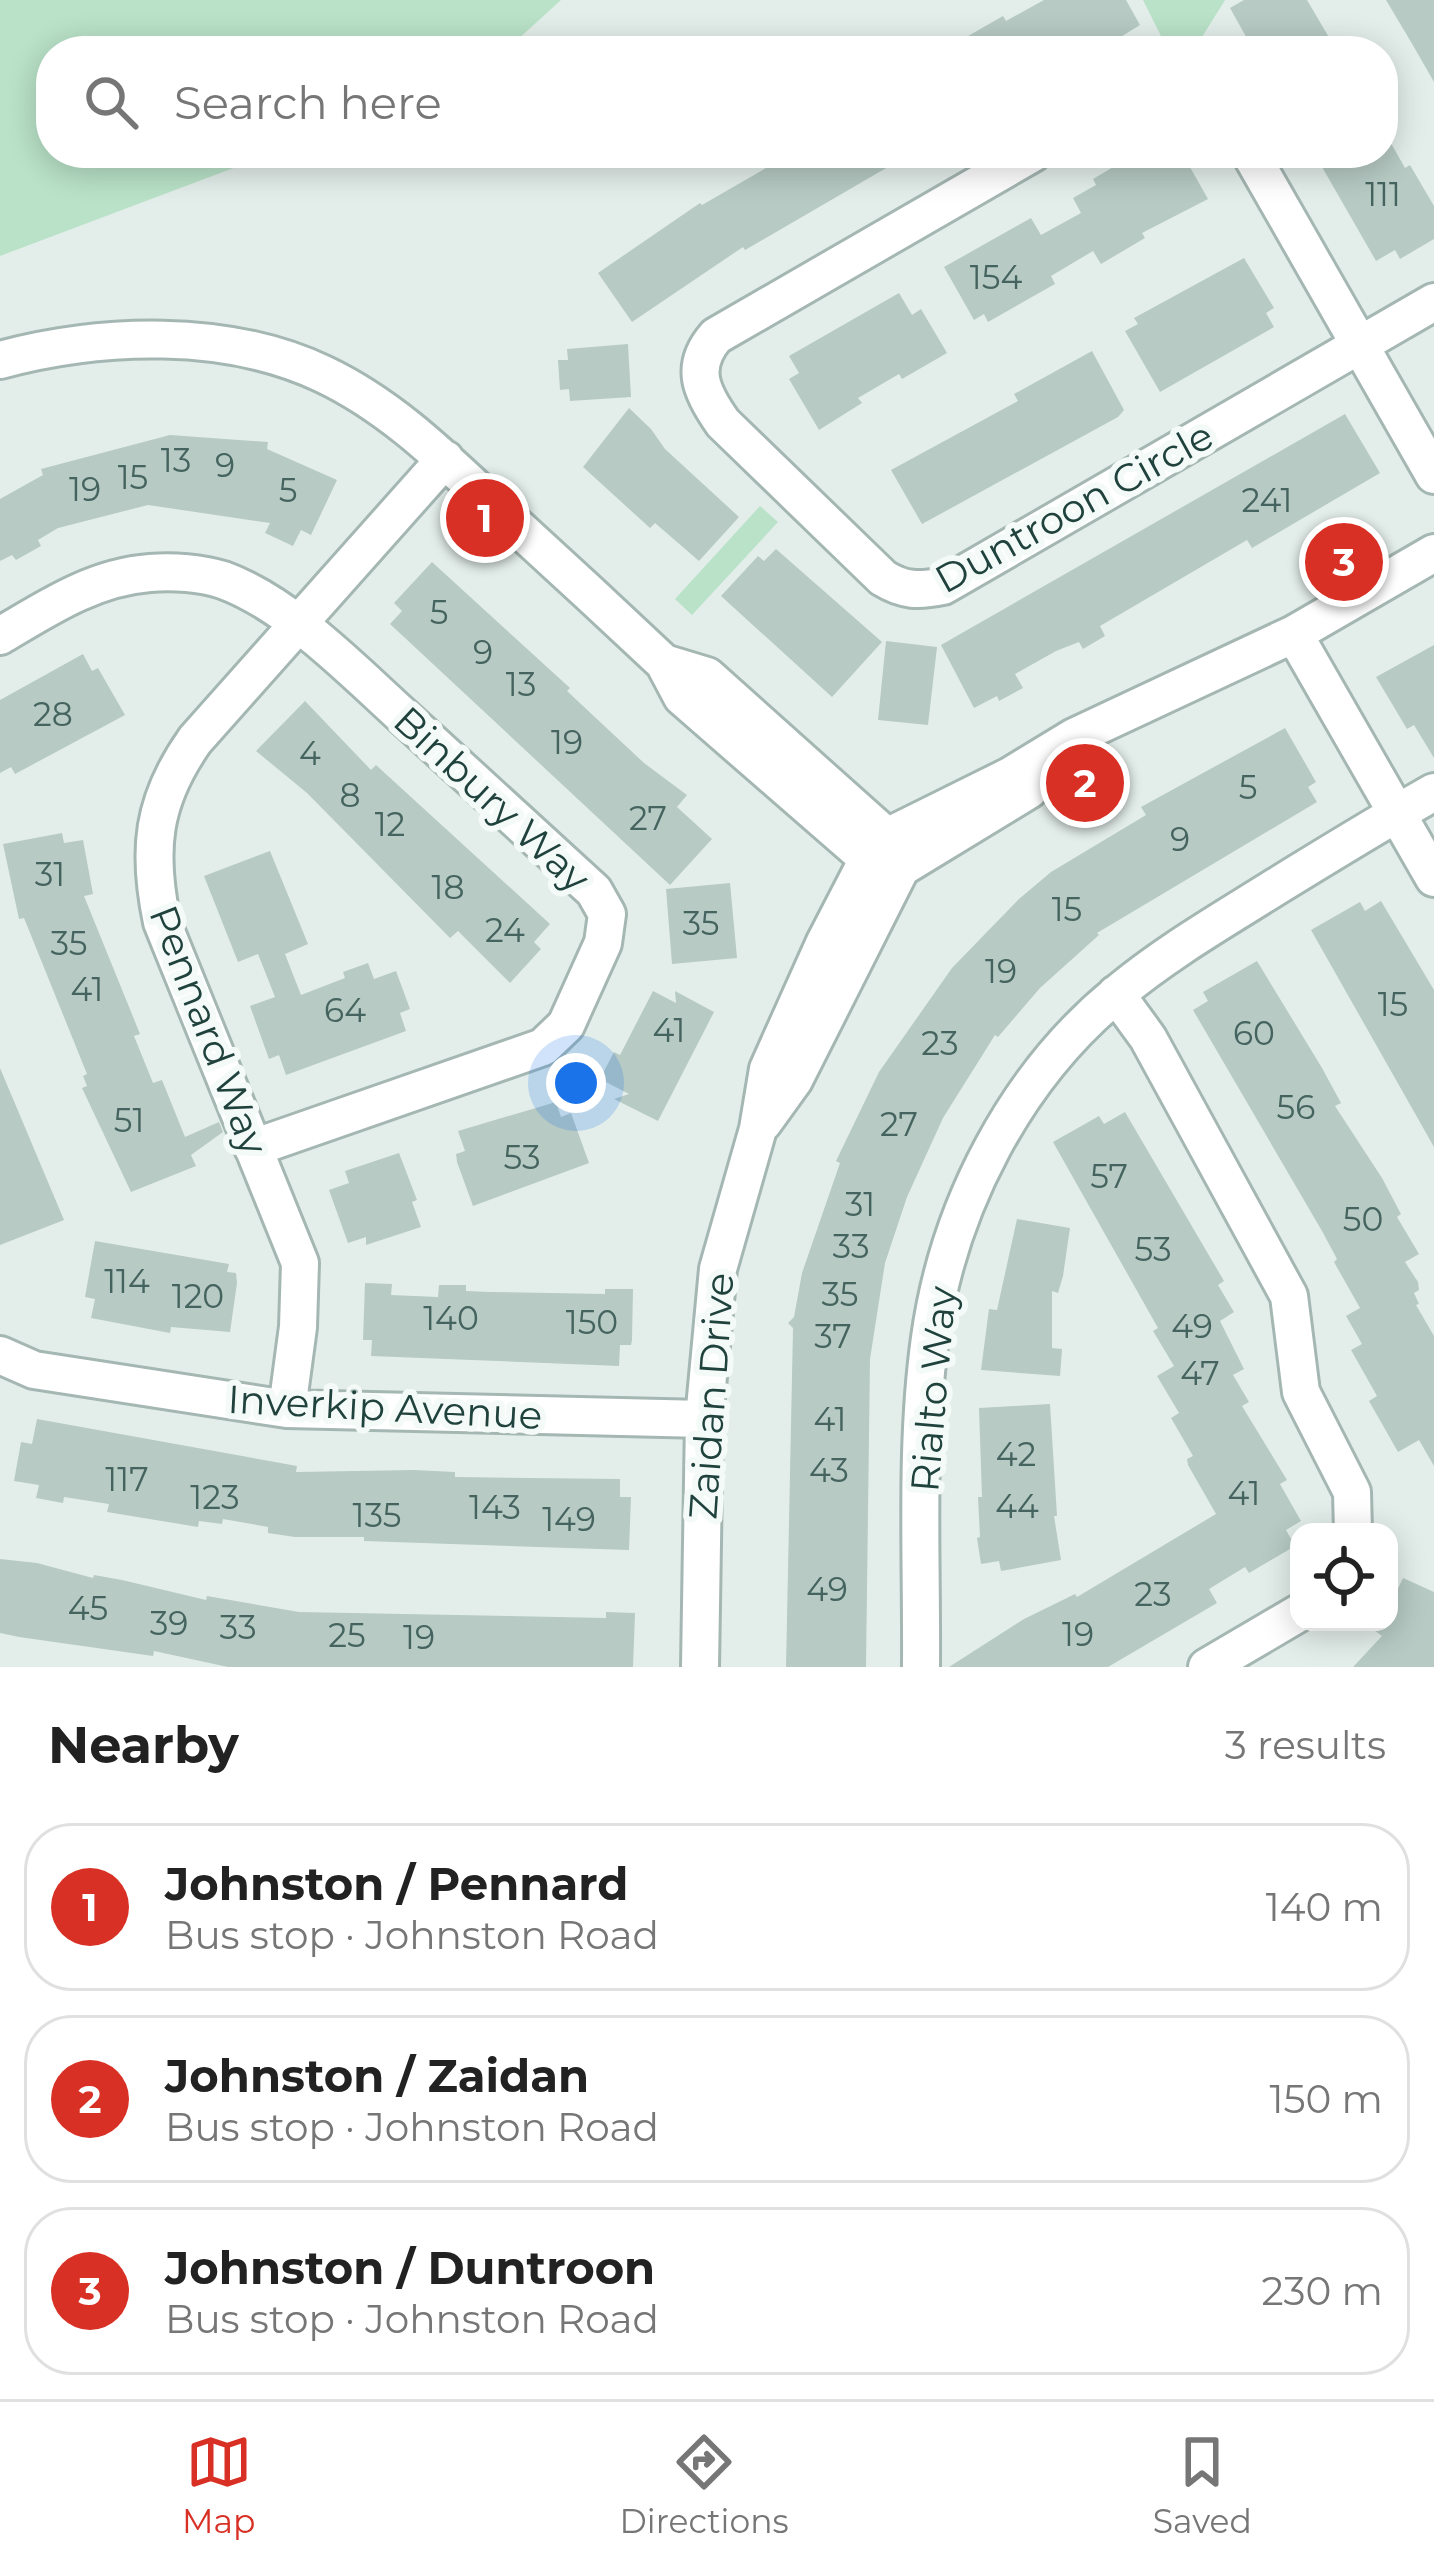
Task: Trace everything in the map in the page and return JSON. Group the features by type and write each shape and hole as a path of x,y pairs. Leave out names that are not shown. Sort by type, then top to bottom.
{"street":[{"name":"Duntroon Circle","path":"1007,168 716,336 704,350 698,376 703,395 723,423 883,578 899,587 920,591 944,586 1434,302"},
{"path":"1259,168 1434,475"},
{"path":"0,360 42,349 112,341 255,350 320,373 359,394 445,459 664,663 682,697 886,855 1086,755 1182,688 1294,634 1434,553"},
{"name":"Pennard Way","path":"287,1409 298,1327 300,1263 162,922 154,880 161,800 195,740 445,459"},
{"path":"0,636 88,587 153,572 220,579 298,625"},
{"name":"Binbury Way","path":"253,1148 543,1047 566,1025 603,943 607,914 594,891 298,625"},
{"path":"1294,634 1434,878"},
{"name":"Rialto Way","path":"920,1667 923,1410 930,1338 942,1274 961,1216 1011,1113 1058,1052 1116,994 1194,937 1434,792"},
{"name":"Zaidan Drive","path":"700,1667 704,1419 718,1269 758,1129 768,1069 886,855"},
{"path":"1116,994 1148,1038 1289,1296 1301,1392 1352,1492 1353,1523"},
{"name":"Inverkip Avenue","path":"0,1355 34,1370 287,1409 704,1419"},
{"path":"1208,1667 1290,1618"}],"green space":[{"path":"0,0 561,0 521,36 36,36 36,168 233,168 0,256"},
{"path":"1143,0 1225,0 1203,36 1161,36"},
{"path":"760,506 778,522 692,615 675,599"}],"building":[{"path":"1044,0 1126,0 1140,25 1122,36 968,36 1003,16 1006,21"},
{"path":"1244,0 1307,0 1328,36 1246,36 1230,8"},
{"path":"1386,0 1434,0 1434,82 1411,42"},
{"path":"1398,156 1405,168 1410,165 1434,206 1434,239 1400,259 1395,250 1376,261 1323,168 1398,168"},
{"path":"766,168 886,168 743,247 632,322 598,273"},
{"path":"1112,168 1190,168 1208,199 1142,233 1145,238 1101,264 1093,251 1051,276 1055,284 988,322 984,314 974,320 944,267 1031,218 1041,235 1081,213 1073,198 1096,185 1093,179"},
{"path":"1244,258 1274,308 1266,313 1274,327 1160,392 1125,331 1138,324 1134,318"},
{"path":"899,293 912,315 921,309 947,353 858,398 862,403 819,430 789,379 799,373 789,356"},
{"path":"628,344 631,397 570,401 569,389 560,390 558,360 568,360 567,349"},
{"path":"1092,351 1124,410 1118,417 922,524 891,470 1018,401 1014,394"},
{"path":"629,408 665,449 739,517 699,561 655,523 650,528 583,467"},
{"path":"1345,414 1380,473 1252,548 1247,540 1100,626 1105,636 1083,649 1079,642 1015,674 1023,688 974,708 941,645"},
{"path":"170,435 268,442 267,449 337,480 311,535 301,530 293,546 265,533 270,523 148,505 58,528 38,540 41,546 16,560 12,555 0,561 0,499 43,475 41,469"},
{"path":"776,549 882,642 832,697 721,596 758,556 764,561"},
{"path":"432,562 644,763 687,795 677,807 712,839 670,885 390,624 402,611 394,603"},
{"path":"886,641 937,647 928,725 878,720"},
{"path":"1434,645 1434,758 1414,725 1407,729 1376,677"},
{"path":"83,654 92,671 98,668 125,715 15,774 11,767 0,773 0,700"},
{"path":"305,701 371,770 376,765 550,924 534,942 541,949 510,983 458,931 450,938 307,793 256,751"},
{"path":"1285,728 1316,782 1308,787 1317,802 1097,933 995,1035 943,1118 907,1197 885,1263 870,1359 866,1667 786,1667 793,1328 788,1323 794,1317 802,1273 840,1163 836,1161 879,1072 952,968 1019,899 1051,872 1146,815 1141,807"},
{"path":"62,833 64,843 83,840 93,894 84,896 140,1034 134,1036 153,1083 162,1080 185,1137 219,1122 223,1132 191,1155 196,1166 131,1192 82,1088 87,1086 83,1076 87,1074 24,918 19,919 3,844"},
{"path":"270,851 308,944 285,954 301,995 345,978 343,972 368,963 374,979 396,971 410,1009 400,1013 406,1031 286,1075 279,1055 269,1059 250,1006 275,997 258,954 238,962 204,876"},
{"path":"730,883 737,958 672,964 666,889"},
{"path":"1381,901 1434,990 1434,1147 1311,930 1360,902 1365,911"},
{"path":"1257,961 1322,1068 1341,1103 1335,1106 1382,1178 1419,1254 1405,1262 1418,1282 1416,1305 1434,1336 1434,1466 1419,1440 1398,1452 1369,1401 1377,1396 1351,1350 1362,1344 1346,1316 1360,1308 1322,1231 1193,1010 1208,1001 1203,992"},
{"path":"653,991 676,1003 675,991 714,1012 658,1121 614,1099 629,1094 600,1079 614,1052 620,1055"},
{"path":"0,1068 64,1220 0,1245"},
{"path":"556,1102 561,1117 571,1113 589,1163 473,1206 457,1162 456,1154 465,1151 458,1131"},
{"path":"1125,1112 1224,1281 1218,1285 1234,1312 1220,1321 1244,1369 1233,1375 1249,1402 1242,1406 1287,1480 1280,1484 1301,1521 1290,1523 1286,1530 1290,1549 1249,1573 1245,1567 1209,1589 1217,1603 1108,1667 949,1667 1024,1619 1077,1597 1216,1514 1188,1465 1187,1459 1193,1456 1171,1418 1179,1413 1157,1376 1174,1366 1153,1331 1158,1328 1053,1142 1099,1116 1104,1124"},
{"path":"399,1153 417,1200 412,1202 421,1227 366,1245 366,1237 348,1243 329,1190 349,1183 345,1171"},
{"path":"1017,1219 1070,1228 1063,1276 1058,1293 1052,1291 1052,1348 1062,1349 1060,1376 981,1370 989,1309 997,1310"},
{"path":"95,1241 229,1264 227,1272 236,1273 237,1283 230,1332 171,1327 170,1333 91,1318 95,1299 85,1297"},
{"path":"365,1283 392,1284 391,1295 438,1297 439,1285 466,1285 466,1291 490,1292 605,1294 605,1289 633,1289 631,1345 620,1345 619,1366 371,1356 372,1340 363,1340"},
{"path":"1050,1404 1054,1516 1061,1560 1001,1571 999,1561 981,1564 977,1538 978,1497 982,1497 979,1408"},
{"path":"37,1419 297,1466 296,1472 414,1470 455,1472 455,1477 620,1479 620,1497 631,1497 629,1550 295,1537 223,1519 222,1524 199,1521 198,1527 107,1512 109,1504 36,1498 39,1485 14,1481 21,1442 32,1444"},
{"path":"0,1559 206,1600 207,1596 299,1612 606,1618 606,1612 635,1613 633,1667 228,1667 154,1651 153,1656 19,1637 0,1633"},
{"path":"1403,1578 1434,1592 1434,1667 1353,1667 1382,1636 1375,1631 1398,1631 1398,1588"}],"place":[{"name":"Johnston / Pennard","path":"485,518"},
{"name":"Johnston / Duntroon","path":"1344,562"},
{"name":"Johnston / Zaidan","path":"1085,783"}]}
